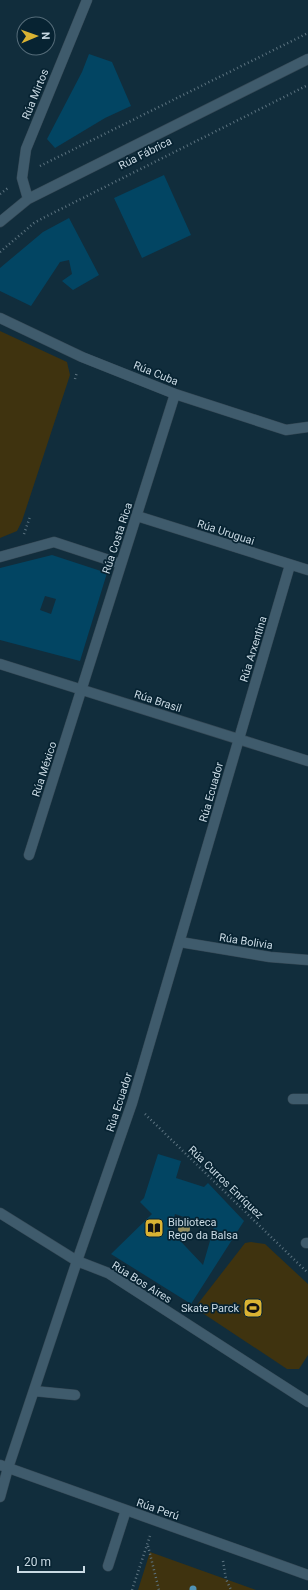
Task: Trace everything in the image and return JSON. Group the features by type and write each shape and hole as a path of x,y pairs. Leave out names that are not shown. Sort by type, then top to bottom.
{"street":[{"name":"Rúa Mirtos","path":"28,199 22,178 26,148 87,0"},
{"name":"Rúa Fábrica","path":"0,222 28,199 308,59"},
{"name":"Rúa Cuba","path":"0,318 82,357 175,394 286,430 308,427"},
{"name":"Rúa Costa Rica","path":"82,690 175,394"},
{"name":"Rúa Uruguai","path":"137,516 308,570"},
{"path":"0,557 54,542 121,564"},
{"name":"Rúa Arxentina","path":"239,739 290,565"},
{"name":"Rúa Brasil","path":"0,664 308,762"},
{"name":"Rúa México","path":"29,855 82,690"},
{"name":"Rúa Ecuador","path":"0,1497 4,1466 34,1391 132,1103 239,739"},
{"name":"Rúa Bolivia","path":"180,942 270,957 308,960"},
{"path":"293,1099 308,1099"},
{"name":"Rúa Bos Aires","path":"0,1213 77,1261 108,1273 308,1402"},
{"path":"34,1391 75,1394"},
{"name":"Rúa Perú","path":"4,1466 308,1575"},
{"path":"108,1566 126,1510"}],"path":[{"path":"39,166 308,33"},
{"name":"Rúa Fábrica","path":"0,252 34,224 45,217 308,85"},
{"name":"Rúa Curros Enríquez","path":"132,1103 308,1273"},
{"path":"132,1590 156,1520"},
{"path":"220,1543 226,1579 231,1590"},
{"path":"147,1545 159,1590"}],"shaded area":[{"path":"0,331 67,362 70,375 22,521 17,531 0,538"},
{"name":"Skate Parck","path":"251,1242 265,1244 308,1284 308,1355 299,1369 287,1369 198,1310 197,1305 245,1243"},
{"path":"150,1552 256,1590 138,1590"}],"building":[{"path":"89,54 112,62 131,106 105,118 55,148 47,139 82,72"},
{"path":"164,175 191,235 142,258 114,198"},
{"path":"69,218 99,275 73,290 62,281 72,274 69,260 60,262 31,306 0,291 0,268 43,232"},
{"path":"52,555 107,573 80,661 0,640 0,568","holes":["45,596 56,599 51,614 40,610"]},
{"name":"Biblioteca Rego da Balsa","path":"158,1154 181,1161 176,1178 204,1187 208,1183 244,1221 191,1304 111,1254 152,1214 140,1202 144,1198","holes":["175,1214 214,1227 203,1265 170,1230"]}],"place":[{"name":"Biblioteca Rego da Balsa","path":"154,1228"},
{"name":"Skate Parck","path":"253,1308"}]}
